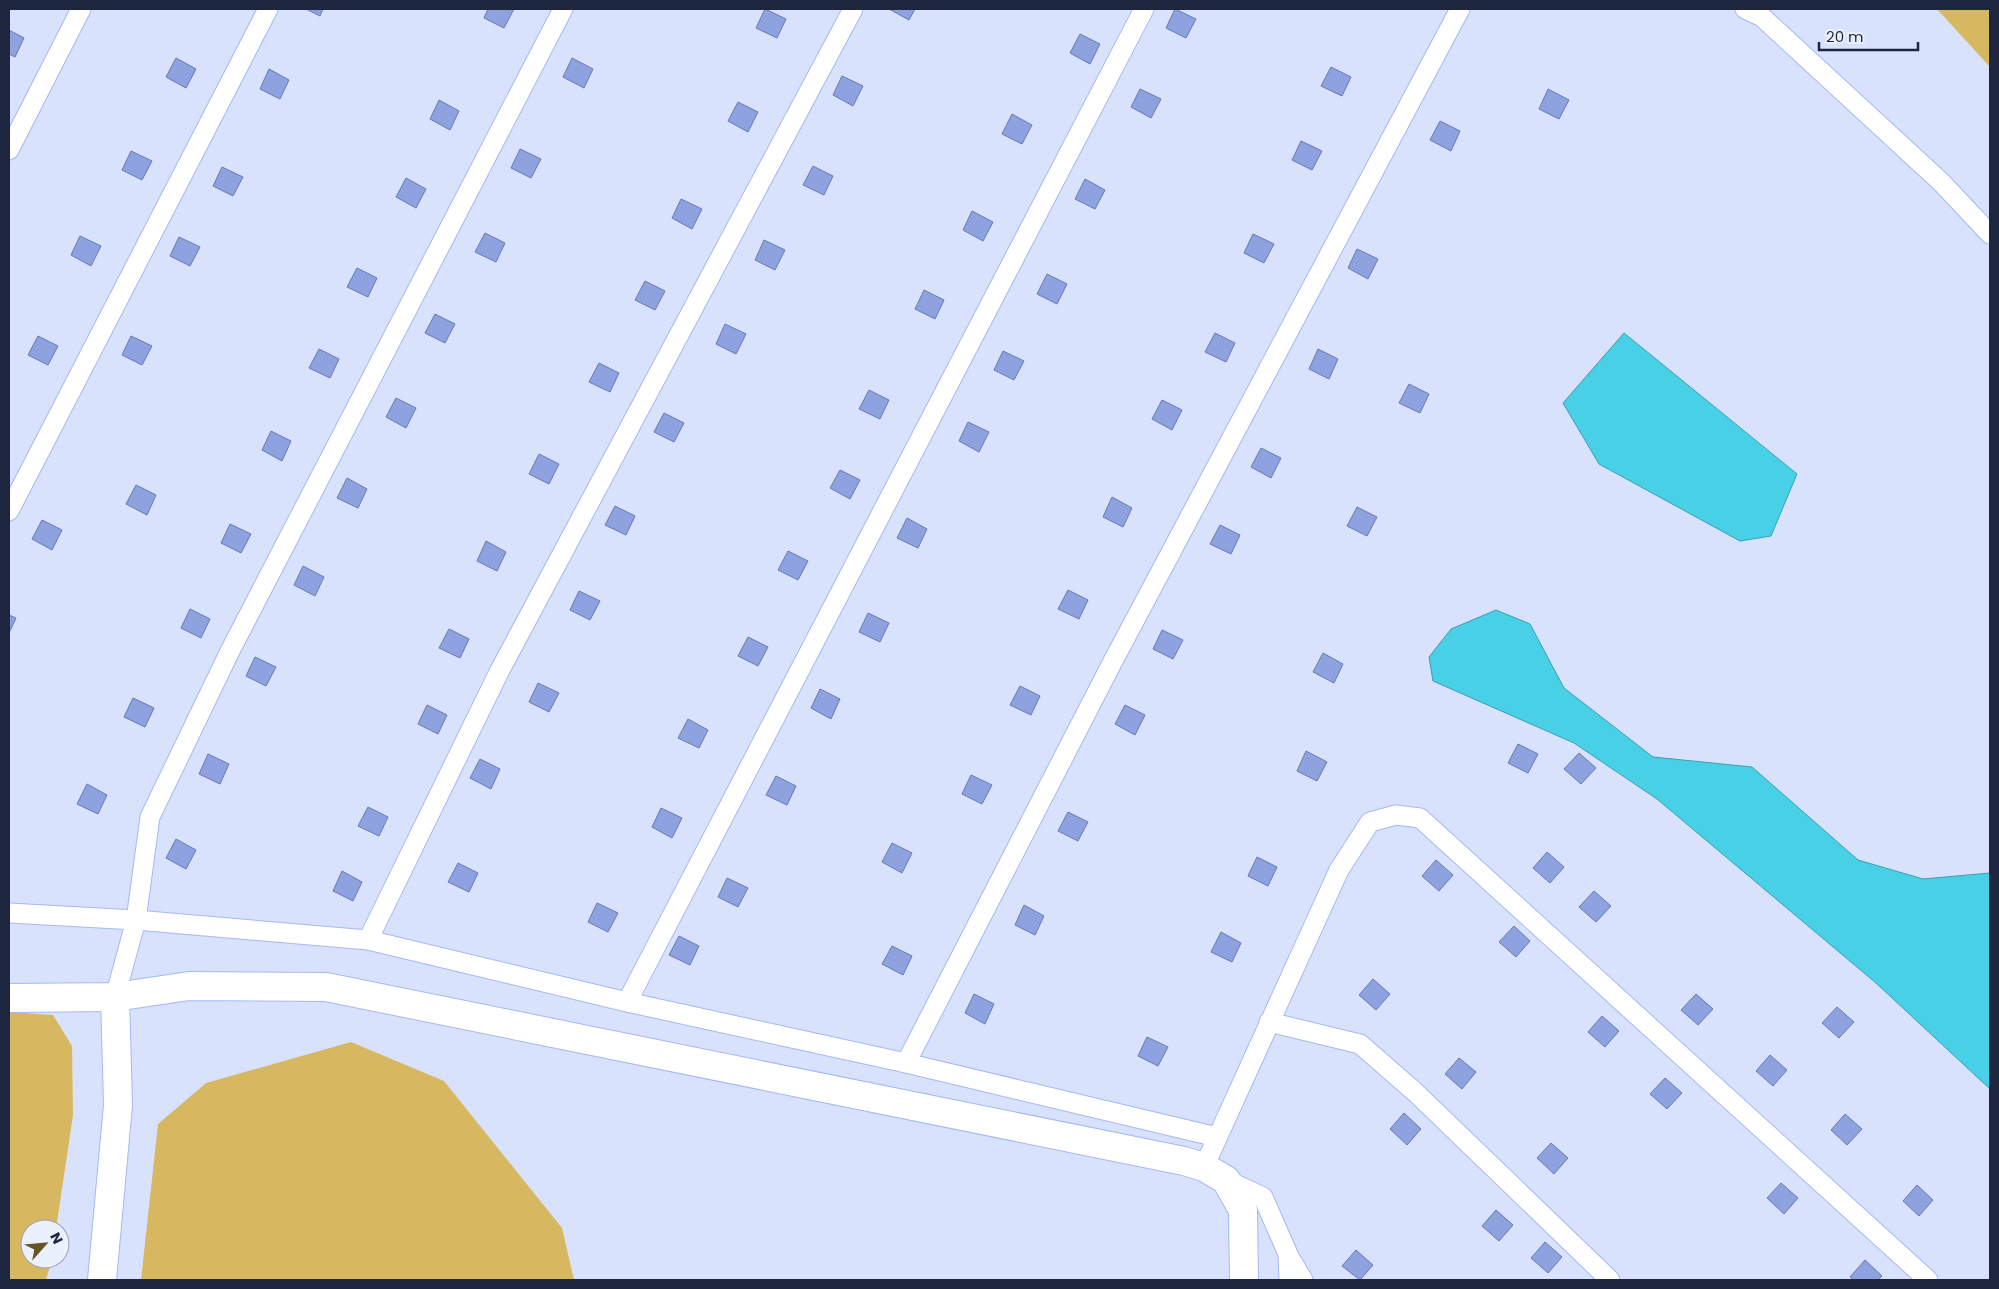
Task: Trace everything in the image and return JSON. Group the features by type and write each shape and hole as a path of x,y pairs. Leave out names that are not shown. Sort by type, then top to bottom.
{"street":[{"path":"9,998 115,997 189,986 326,987 1215,1173 1243,1210 1244,1280"},
{"path":"102,1280 118,1105 115,997"}],"lane":[{"path":"9,150 81,9"},
{"path":"9,511 268,9"},
{"path":"115,997 136,920 150,817 230,651 563,9"},
{"path":"368,940 499,672 853,9"},
{"path":"627,1002 933,410 1144,9"},
{"path":"906,1063 1112,663 1460,9"},
{"path":"1745,9 1762,17 1941,182 1990,234"},
{"path":"1303,1280 1288,1254 1263,1197 1215,1173 1217,1137 1339,870 1370,822 1396,815 1420,818 1928,1280"},
{"path":"9,913 136,920 368,940 627,1002 906,1063 1217,1137"},
{"path":"1270,1022 1360,1044 1415,1092 1610,1280"},
{"path":"1288,1254 1288,1280"}],"shaded area":[{"path":"1937,9 1986,9 1990,12 1990,67"},
{"path":"9,1012 53,1015 72,1046 73,1115 57,1219 20,1219 20,1269 49,1269 46,1280 9,1280"},
{"path":"351,1042 444,1081 562,1228 574,1280 141,1280 158,1124 206,1083"}],"water":[{"path":"1624,333 1797,474 1771,536 1740,541 1599,464 1563,403"},
{"path":"1496,610 1530,624 1564,688 1653,757 1752,767 1858,860 1923,879 1990,873 1990,1089 1876,983 1657,799 1574,743 1433,681 1429,657 1451,629"}],"building":[{"path":"306,9 323,9 320,16"},
{"path":"488,9 514,9 504,28 484,18"},
{"path":"765,9 786,19 777,38 756,28"},
{"path":"889,9 915,9 909,20"},
{"path":"1175,9 1196,19 1186,38 1166,28"},
{"path":"9,30 24,38 15,57 9,54"},
{"path":"1080,34 1100,44 1090,64 1070,53"},
{"path":"176,58 196,69 186,88 166,77"},
{"path":"572,58 593,69 584,88 563,77"},
{"path":"1331,67 1351,77 1342,96 1321,86"},
{"path":"269,69 289,80 280,99 260,89"},
{"path":"842,76 863,86 853,106 833,95"},
{"path":"1140,89 1161,99 1151,118 1131,107"},
{"path":"1548,89 1569,100 1559,119 1539,109"},
{"path":"439,100 459,111 450,130 430,119"},
{"path":"738,102 758,112 748,132 728,121"},
{"path":"1012,114 1032,125 1022,144 1002,134"},
{"path":"1440,121 1460,131 1451,151 1430,140"},
{"path":"1301,141 1322,151 1312,170 1292,160"},
{"path":"520,149 541,159 531,178 511,168"},
{"path":"131,151 152,161 142,180 122,170"},
{"path":"813,166 833,176 824,195 803,185"},
{"path":"222,167 243,177 233,196 213,186"},
{"path":"406,178 426,189 416,208 396,197"},
{"path":"1085,179 1105,190 1095,209 1075,199"},
{"path":"681,199 702,209 692,229 672,218"},
{"path":"972,211 993,222 983,241 963,230"},
{"path":"485,233 505,243 496,262 475,252"},
{"path":"1253,234 1274,244 1264,263 1244,253"},
{"path":"80,236 101,246 91,266 71,255"},
{"path":"179,237 200,247 190,266 170,256"},
{"path":"764,240 785,250 775,270 755,260"},
{"path":"1357,249 1378,259 1368,279 1348,268"},
{"path":"357,268 377,278 368,297 347,287"},
{"path":"1047,274 1067,284 1057,304 1037,294"},
{"path":"645,281 665,291 655,310 635,300"},
{"path":"924,290 944,300 935,319 915,309"},
{"path":"435,314 455,324 445,343 425,333"},
{"path":"725,324 746,334 736,354 716,344"},
{"path":"1215,333 1235,343 1226,362 1205,352"},
{"path":"38,336 58,346 48,365 28,355"},
{"path":"131,336 152,346 142,365 122,355"},
{"path":"319,349 339,359 330,378 309,368"},
{"path":"1318,349 1338,359 1329,379 1309,369"},
{"path":"1003,351 1024,361 1014,380 994,370"},
{"path":"599,363 619,373 610,392 589,382"},
{"path":"1409,384 1429,394 1420,413 1399,403"},
{"path":"869,390 889,400 880,419 859,409"},
{"path":"396,398 416,408 406,428 386,417"},
{"path":"1162,400 1182,410 1172,430 1152,419"},
{"path":"664,413 684,423 674,442 654,432"},
{"path":"968,422 989,432 979,452 959,441"},
{"path":"271,431 291,441 282,461 262,450"},
{"path":"1261,448 1281,458 1271,478 1251,467"},
{"path":"539,454 559,464 549,484 529,474"},
{"path":"840,470 860,480 850,499 830,488"},
{"path":"347,478 367,489 358,508 337,498"},
{"path":"136,485 156,495 147,515 126,504"},
{"path":"1112,497 1132,508 1123,527 1103,517"},
{"path":"615,506 635,516 626,535 605,525"},
{"path":"1357,507 1377,517 1367,536 1347,526"},
{"path":"907,518 927,529 918,548 897,538"},
{"path":"42,520 62,530 52,550 32,539"},
{"path":"230,524 251,534 241,553 221,543"},
{"path":"1220,525 1240,535 1231,554 1210,544"},
{"path":"486,541 506,552 497,571 477,561"},
{"path":"788,551 808,561 798,580 778,570"},
{"path":"303,566 324,577 315,596 294,585"},
{"path":"1068,590 1088,600 1079,619 1058,609"},
{"path":"579,591 600,601 590,620 570,610"},
{"path":"190,609 210,619 201,638 181,628"},
{"path":"868,613 889,623 880,642 859,632"},
{"path":"9,615 16,618 9,633"},
{"path":"449,629 469,639 460,658 439,648"},
{"path":"1162,630 1183,640 1173,659 1153,649"},
{"path":"748,637 768,647 758,666 738,656"},
{"path":"1323,653 1343,664 1334,683 1313,672"},
{"path":"255,657 276,667 266,686 246,676"},
{"path":"538,683 559,693 549,712 529,702"},
{"path":"1020,686 1040,696 1031,715 1010,705"},
{"path":"820,689 840,699 831,719 811,708"},
{"path":"133,698 154,708 145,727 124,717"},
{"path":"427,705 447,715 438,734 418,724"},
{"path":"1125,705 1145,715 1135,735 1115,724"},
{"path":"688,719 708,730 699,748 678,738"},
{"path":"1518,744 1538,754 1528,773 1508,763"},
{"path":"1306,751 1327,762 1317,781 1297,771"},
{"path":"1579,753 1596,768 1581,784 1564,769"},
{"path":"208,754 229,764 220,784 199,774"},
{"path":"480,759 500,769 491,789 470,778"},
{"path":"971,775 992,785 982,804 962,794"},
{"path":"776,776 796,786 787,805 766,795"},
{"path":"87,784 107,795 98,814 77,804"},
{"path":"368,807 388,817 379,836 358,826"},
{"path":"661,808 682,818 672,838 652,827"},
{"path":"1068,812 1088,822 1078,841 1058,831"},
{"path":"176,839 196,850 186,869 166,858"},
{"path":"892,843 912,853 902,873 882,862"},
{"path":"1547,852 1564,867 1550,883 1533,868"},
{"path":"1257,857 1277,867 1268,886 1248,876"},
{"path":"1436,860 1453,875 1439,891 1422,876"},
{"path":"458,863 478,873 469,892 448,882"},
{"path":"342,871 362,882 353,901 333,891"},
{"path":"727,878 748,888 738,907 718,897"},
{"path":"1594,891 1611,906 1596,922 1579,907"},
{"path":"597,903 618,913 608,932 588,922"},
{"path":"1024,905 1044,916 1035,935 1015,925"},
{"path":"1514,926 1530,941 1516,957 1499,942"},
{"path":"1221,932 1241,943 1232,962 1211,952"},
{"path":"679,936 699,946 690,965 669,955"},
{"path":"892,946 912,956 903,975 882,964"},
{"path":"1373,979 1390,994 1376,1010 1359,995"},
{"path":"974,994 994,1004 985,1024 965,1013"},
{"path":"1696,994 1713,1009 1698,1025 1681,1010"},
{"path":"1837,1007 1854,1022 1839,1038 1822,1023"},
{"path":"1602,1016 1619,1031 1605,1047 1588,1032"},
{"path":"1147,1037 1168,1047 1158,1066 1138,1056"},
{"path":"1770,1055 1787,1070 1773,1086 1756,1071"},
{"path":"1459,1058 1476,1072 1462,1089 1445,1074"},
{"path":"1665,1078 1682,1093 1667,1109 1650,1094"},
{"path":"1404,1113 1421,1129 1407,1145 1390,1129"},
{"path":"1845,1114 1862,1129 1847,1145 1831,1130"},
{"path":"1551,1143 1568,1158 1554,1174 1537,1158"},
{"path":"1781,1183 1798,1198 1784,1214 1767,1198"},
{"path":"1917,1185 1933,1200 1919,1216 1903,1201"},
{"path":"1496,1210 1513,1225 1499,1241 1482,1226"},
{"path":"1545,1242 1562,1257 1548,1273 1531,1258"},
{"path":"1356,1250 1373,1265 1360,1280 1342,1266"},
{"path":"1865,1260 1882,1276 1878,1280 1854,1280 1850,1277"}]}
